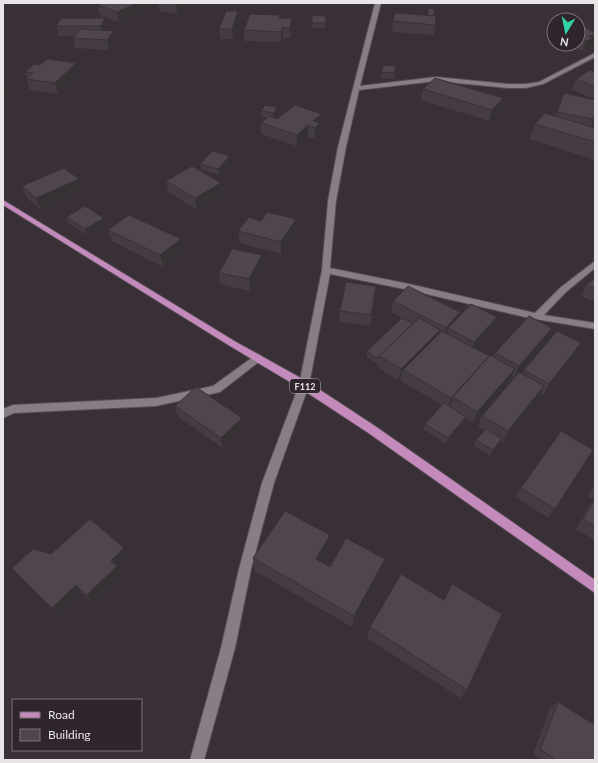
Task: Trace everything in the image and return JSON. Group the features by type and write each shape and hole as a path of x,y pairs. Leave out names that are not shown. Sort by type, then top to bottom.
{"main road":[{"name":"F112","path":"3,202 257,358 304,385 371,429 595,587"}],"street":[{"path":"197,760 228,648 245,569 268,483 304,385 326,270 332,201 342,148 378,3"},
{"path":"358,88 436,79 508,86 526,86 541,83 595,55"},
{"path":"537,316 563,290 595,264"},
{"path":"326,270 420,289 565,322 595,326"},
{"path":"3,414 13,409 156,402 216,389 257,358"}],"building":[{"path":"102,3 138,3 117,12 98,5"},
{"path":"429,8 435,9 433,16 427,15"},
{"path":"226,11 238,11 232,29 219,29"},
{"path":"395,13 436,16 435,25 393,21"},
{"path":"250,14 280,15 279,18 292,18 290,28 282,27 281,32 244,30"},
{"path":"312,15 326,16 326,23 312,23"},
{"path":"61,18 105,18 101,26 56,26"},
{"path":"586,28 595,33 595,35 589,36 593,39 586,41"},
{"path":"80,29 114,31 107,40 73,38"},
{"path":"47,59 76,63 55,83 26,79 33,73 25,72 34,64 40,65"},
{"path":"383,65 396,66 394,73 382,72"},
{"path":"590,70 595,72 595,87 576,79"},
{"path":"435,78 503,98 492,110 423,89"},
{"path":"564,93 595,100 595,114 593,119 557,112"},
{"path":"265,105 277,107 274,113 261,111"},
{"path":"295,105 322,114 313,121 320,123 315,128 308,125 297,135 261,123 269,116 277,119"},
{"path":"545,113 595,128 595,142 535,124"},
{"path":"212,151 230,156 218,169 200,164"},
{"path":"192,166 221,183 195,198 166,181"},
{"path":"64,168 79,179 36,198 22,186"},
{"path":"85,206 104,218 85,229 66,217"},
{"path":"267,212 296,219 281,242 238,231 249,217 261,221"},
{"path":"129,215 181,239 160,255 108,230"},
{"path":"232,249 262,255 249,279 219,273"},
{"path":"595,278 595,288 586,285"},
{"path":"346,282 376,286 371,315 340,311"},
{"path":"408,286 460,312 446,328 393,301"},
{"path":"471,304 497,317 474,342 448,328"},
{"path":"529,316 552,328 519,366 495,353"},
{"path":"402,318 413,323 379,356 378,359 367,351"},
{"path":"419,318 440,330 401,369 379,356"},
{"path":"442,331 489,356 451,398 403,370"},
{"path":"557,331 581,343 549,384 524,370"},
{"path":"490,355 515,369 477,412 453,397"},
{"path":"519,372 544,386 508,431 482,416"},
{"path":"196,387 242,418 221,438 175,406"},
{"path":"444,403 466,417 448,438 425,424"},
{"path":"486,429 502,438 493,450 476,440"},
{"path":"561,431 593,450 555,509 521,488"},
{"path":"595,499 595,526 583,519"},
{"path":"285,511 330,535 316,559 330,567 346,538 385,559 354,616 253,558"},
{"path":"90,519 124,548 111,561 117,566 87,595 76,585 52,608 12,568 33,549 51,554"},
{"path":"401,574 444,600 452,584 502,614 467,690 370,627"},
{"path":"558,702 595,725 595,760 556,760 540,749"}]}
